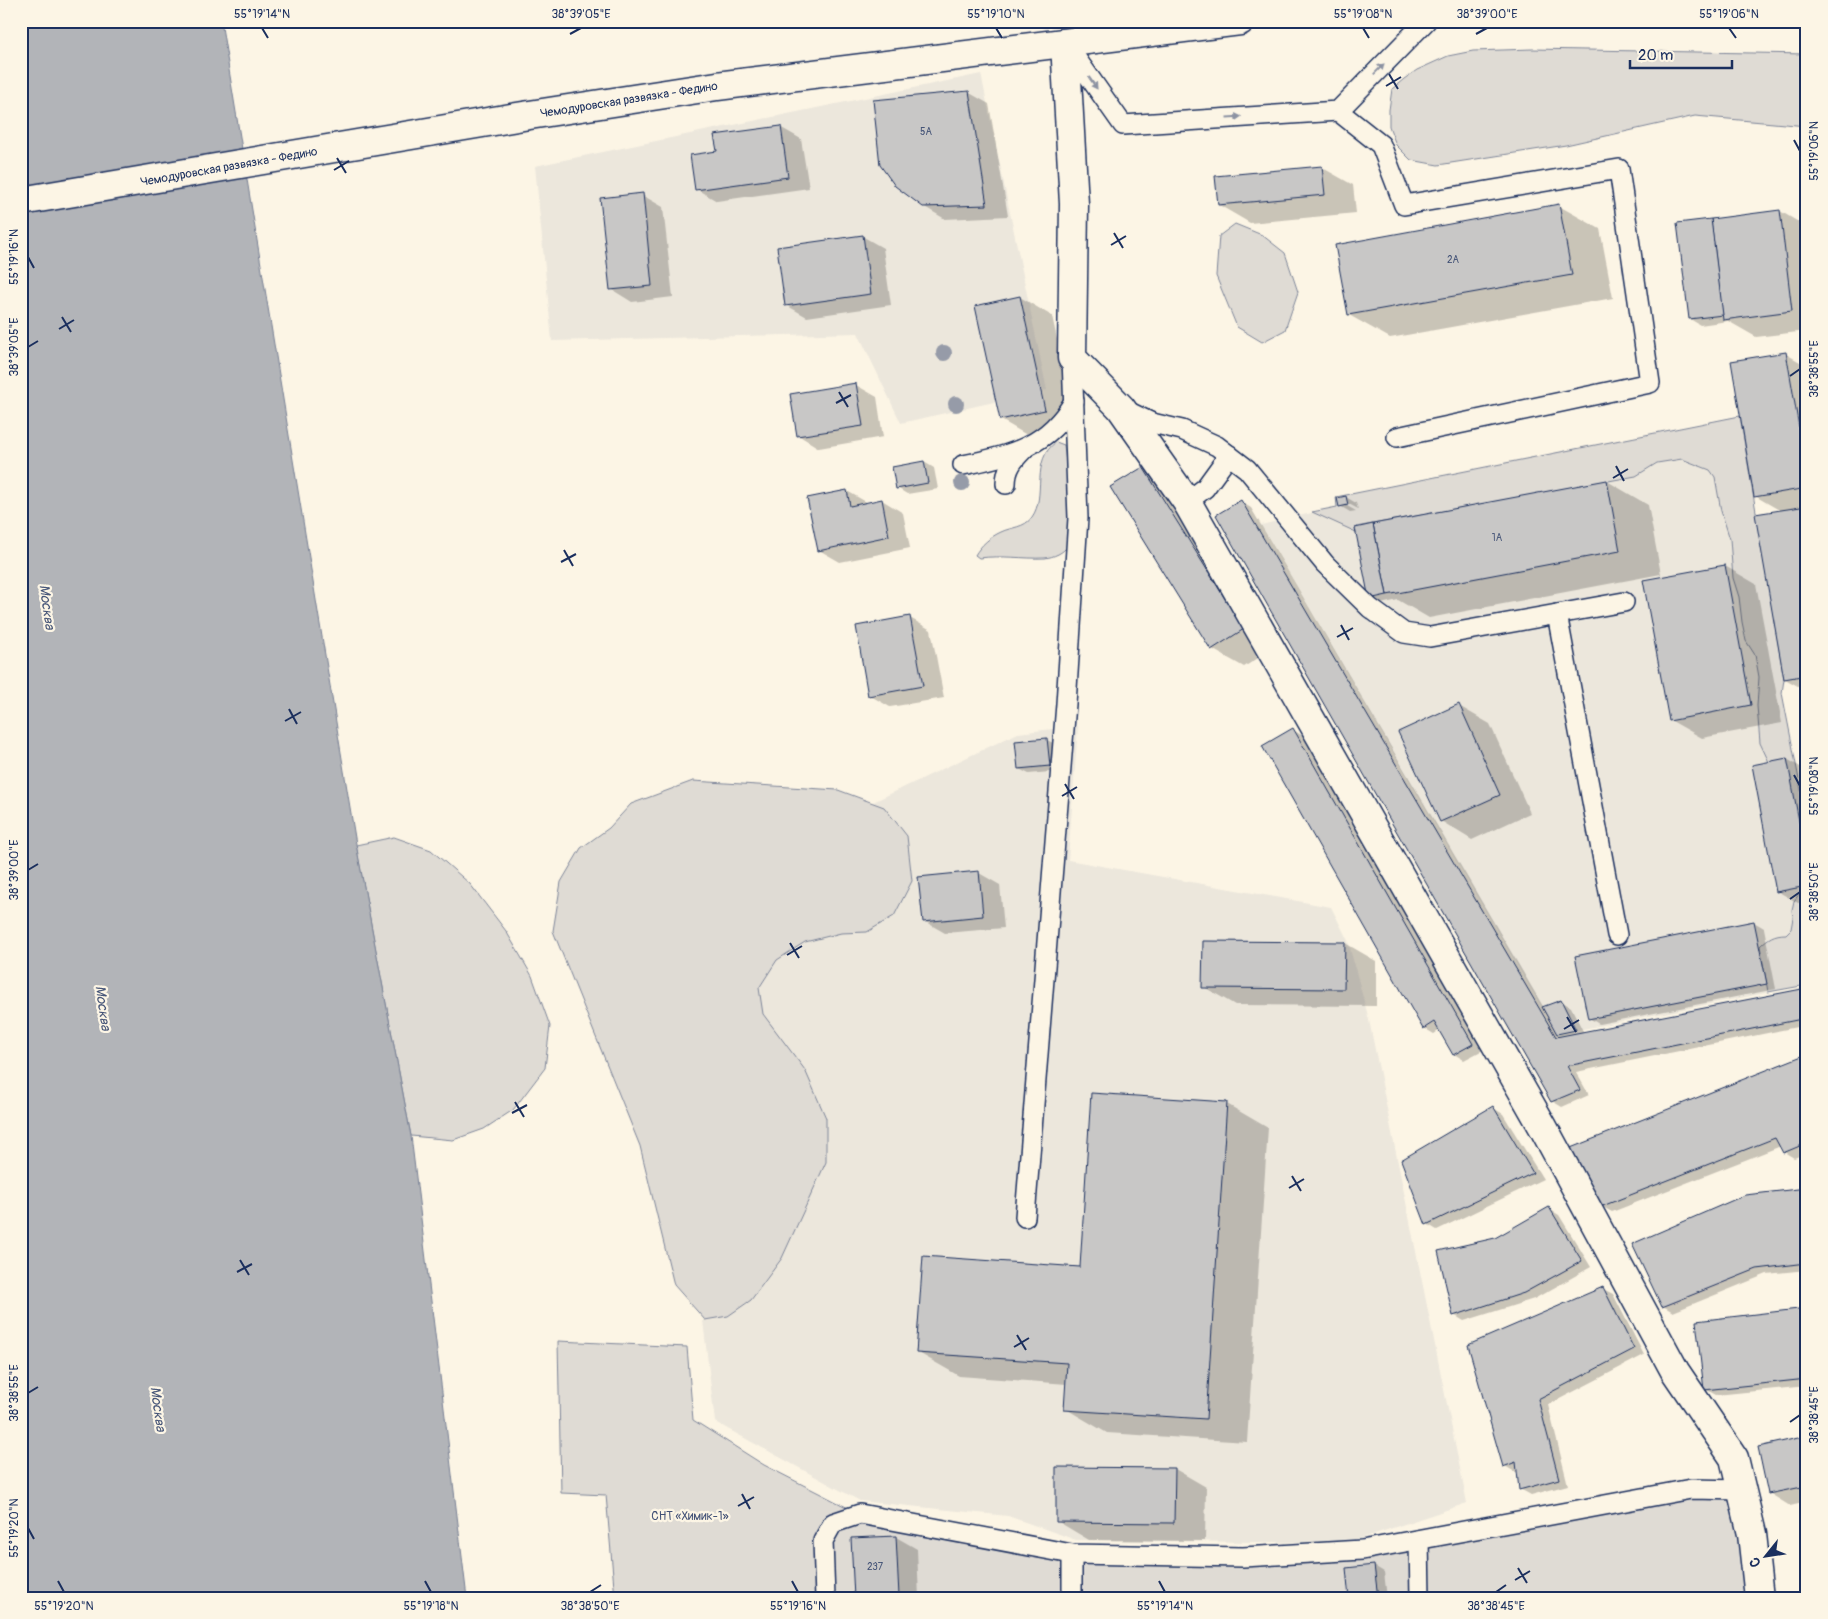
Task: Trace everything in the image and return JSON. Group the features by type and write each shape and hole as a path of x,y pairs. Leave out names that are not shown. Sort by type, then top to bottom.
{"street":[{"name":"Чемодуровская развязка - Федино","path":"21,201 717,86 1240,21"},
{"path":"1065,43 1074,204 1072,358 1121,408 1187,502 1542,1127 1676,1372 1734,1458 1752,1534 1760,1598"}],"lane":[{"path":"1338,111 1426,21"},
{"path":"1065,43 1123,124 1338,111 1381,145 1404,205 1619,169 1650,383 1397,437"},
{"path":"1025,1217 1065,722 1078,518 1072,358"},
{"path":"963,465 1024,448 1046,436 1064,419 1074,401"},
{"path":"1121,408 1152,423 1182,430 1217,446 1247,469 1325,564 1370,608 1404,633 1430,637 1624,602"},
{"path":"1006,484 1006,474 1011,461 1024,448"},
{"path":"1187,502 1205,488 1229,455"},
{"path":"1557,614 1618,935"},
{"path":"825,1598 823,1541 833,1523 860,1514 1072,1554 1243,1557 1362,1550 1691,1489 1743,1490"},
{"path":"1420,1540 1420,1598"},
{"path":"1072,1554 1072,1598"}],"shaded area":[{"path":"981,74 1047,390 901,423 858,333 552,341 535,166"},
{"path":"1740,416 1784,679 1782,693 1807,820 1807,985 1557,1034 1261,525 1337,507 1336,497"},
{"path":"1078,726 1068,860 1331,907 1348,941 1369,1020 1467,1503 1348,1543 1076,1540 1008,1516 860,1501 715,1422 695,1253 663,902 1018,733"}],"green space":[{"path":"1532,49 1807,54 1807,126 1695,116 1566,145 1438,165 1411,160 1396,145 1389,126 1389,110 1392,89 1404,79 1417,70 1448,56 1473,51"},
{"path":"1235,224 1262,235 1285,253 1298,292 1285,330 1262,342 1237,327 1216,276 1219,236"},
{"path":"1740,416 1784,679 1782,693 1807,820 1807,863 1760,743 1757,706 1759,677 1755,655 1746,641 1739,597 1733,578 1730,539 1721,511 1715,477 1710,470 1682,459 1657,463 1636,476 1356,527 1356,532 1312,512 1337,507 1336,497"},
{"path":"1056,442 1064,445 1069,497 1070,538 1068,545 1058,554 1045,558 979,558 975,555 990,539 1001,532 1026,523 1032,517 1038,499 1043,459"},
{"path":"693,781 838,790 884,807 907,836 912,881 894,916 867,932 841,933 805,942 777,960 759,988 763,1014 805,1070 826,1118 826,1162 782,1258 751,1300 728,1316 705,1320 674,1285 640,1146 553,931 561,882 581,848 609,828 631,804"},
{"path":"394,837 431,850 470,884 506,931 532,976 550,1026 545,1068 513,1110 484,1129 453,1140 411,1136 356,845"},
{"path":"1807,886 1807,985 1768,992 1760,946 1772,937 1786,934 1791,929 1794,901 1804,887"},
{"name":"СНТ «Химик-1»","path":"558,1341 687,1347 693,1420 764,1465 860,1514 1072,1554 1243,1557 1743,1490 1759,1598 615,1598 606,1495 561,1493"}],"water":[{"name":"Москва","path":"21,21 221,21 356,844 411,1136 467,1598 21,1598"}],"building":[{"path":"969,91 987,205 923,207 895,186 880,165 873,100"},
{"path":"781,126 788,177 695,190 690,155 717,151 714,135"},
{"path":"1322,166 1325,195 1218,205 1215,176"},
{"path":"643,193 652,286 610,290 600,198"},
{"path":"1559,204 1572,275 1348,315 1335,245"},
{"path":"1780,210 1792,311 1723,320 1711,219"},
{"path":"1711,219 1723,315 1689,319 1677,223"},
{"path":"863,235 871,294 785,306 777,247"},
{"path":"1020,296 1045,410 1000,420 975,306"},
{"path":"1786,352 1807,474 1807,488 1754,497 1731,361"},
{"path":"856,383 863,426 797,436 790,394"},
{"path":"924,461 928,483 896,489 892,467"},
{"path":"1143,467 1244,629 1211,650 1110,487"},
{"path":"1607,480 1620,551 1387,595 1373,524"},
{"path":"847,490 850,506 882,499 889,536 818,551 807,498"},
{"path":"1346,496 1348,505 1339,507 1337,498"},
{"path":"1241,500 1556,1037 1807,988 1807,1018 1567,1066 1580,1090 1551,1102 1216,515"},
{"path":"1807,506 1807,675 1784,679 1755,514"},
{"path":"1373,524 1387,595 1369,599 1355,528"},
{"path":"1725,565 1751,705 1669,721 1643,580"},
{"path":"910,616 923,686 868,696 856,626"},
{"path":"1459,704 1500,795 1440,822 1398,732"},
{"path":"1293,728 1473,1044 1453,1055 1434,1022 1423,1029 1262,746"},
{"path":"1047,738 1050,766 1018,769 1015,741"},
{"path":"1787,758 1807,863 1807,886 1776,892 1752,765"},
{"path":"979,871 983,916 923,922 918,877"},
{"path":"1754,921 1767,984 1588,1019 1575,956"},
{"path":"1203,941 1345,942 1344,989 1202,988"},
{"path":"1561,1000 1576,1030 1557,1034 1542,1007"},
{"path":"1807,1054 1807,1143 1783,1153 1775,1138 1600,1207 1568,1149"},
{"path":"1091,1093 1227,1102 1206,1419 1064,1410 1067,1363 916,1353 923,1256 1080,1267"},
{"path":"1493,1106 1533,1173 1426,1225 1401,1160"},
{"path":"1807,1188 1807,1263 1757,1269 1662,1307 1632,1244 1745,1195"},
{"path":"1549,1207 1582,1261 1524,1293 1453,1316 1438,1251 1495,1238"},
{"path":"1603,1287 1634,1349 1538,1399 1559,1479 1519,1490 1516,1462 1503,1467 1468,1345"},
{"path":"1807,1308 1807,1379 1704,1390 1696,1321"},
{"path":"1807,1436 1807,1486 1768,1494 1758,1447"},
{"path":"1056,1467 1175,1468 1174,1523 1056,1522"},
{"path":"896,1536 899,1596 854,1598 851,1538"},
{"path":"1374,1565 1378,1598 1349,1598 1346,1568"}]}
